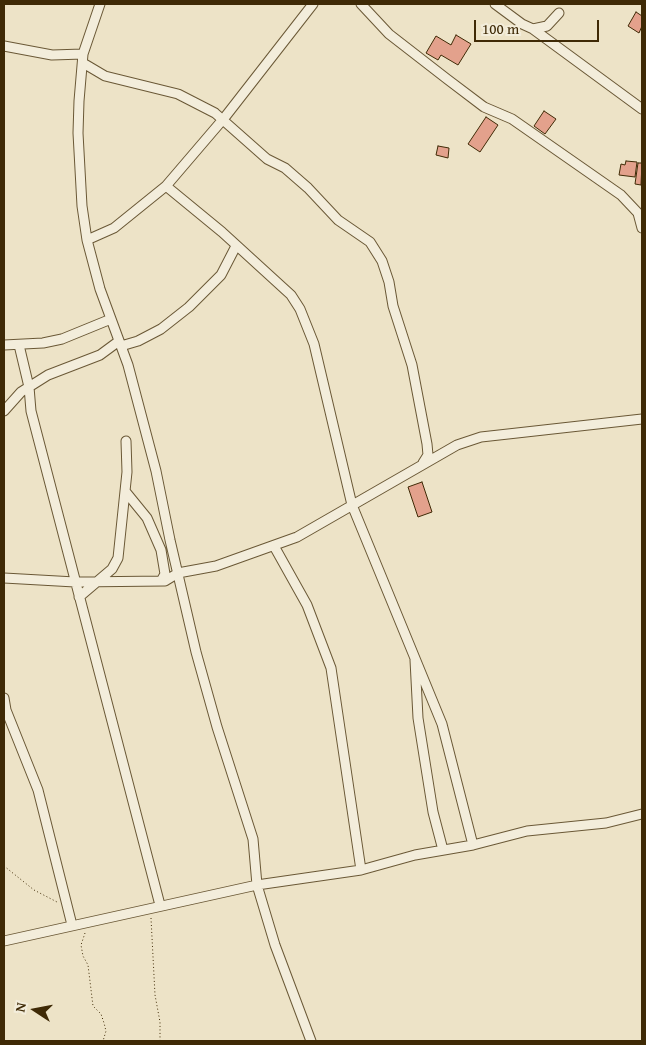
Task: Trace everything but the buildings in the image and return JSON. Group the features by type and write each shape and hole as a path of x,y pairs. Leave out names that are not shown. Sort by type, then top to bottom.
{"street":[{"path":"100,4 83,58 78,133 82,206 87,240 100,289 120,344 156,471 178,573 217,727 253,839 257,884 275,945 311,1041"},
{"path":"87,240 114,228 166,186 223,120 313,4"},
{"path":"361,4 389,34 484,107 512,119 621,195 638,213 642,228"},
{"path":"495,4 522,24 533,29 642,109"},
{"path":"533,29 547,26 560,13"},
{"path":"4,46 52,55 83,58 105,76 178,94 196,102 223,120 267,159 285,168 314,193 338,220 370,242 382,260 412,364 422,409 428,455 423,464"},
{"path":"166,186 291,295 300,309 314,344 352,505 442,724 473,845"},
{"path":"4,411 21,392 55,372 100,355 120,344 138,341 161,329 189,307 221,275 236,246"},
{"path":"4,345 19,345 62,339 110,319"},
{"path":"19,345 29,387 31,411 155,906"},
{"path":"4,578 75,582 165,581 178,573 216,566 297,537 457,445 482,437 642,419"},
{"path":"79,597 112,569 118,558 128,449 126,441"},
{"path":"125,491 147,518 161,550 165,574 161,581"},
{"path":"274,546 307,605 331,668 361,870"},
{"path":"415,655 418,718 431,788 433,812 443,850"},
{"path":"4,698 6,710 38,790 72,925"},
{"path":"4,941 257,884 361,870 527,831 606,822 642,814"}],"path":[{"path":"4,866 34,890 68,908"},
{"path":"155,906 155,995 160,1022 160,1041"},
{"path":"89,921 81,945 88,965 93,1006 101,1014 106,1031 104,1041"},
{"path":"104,1037 107,1041"}]}
